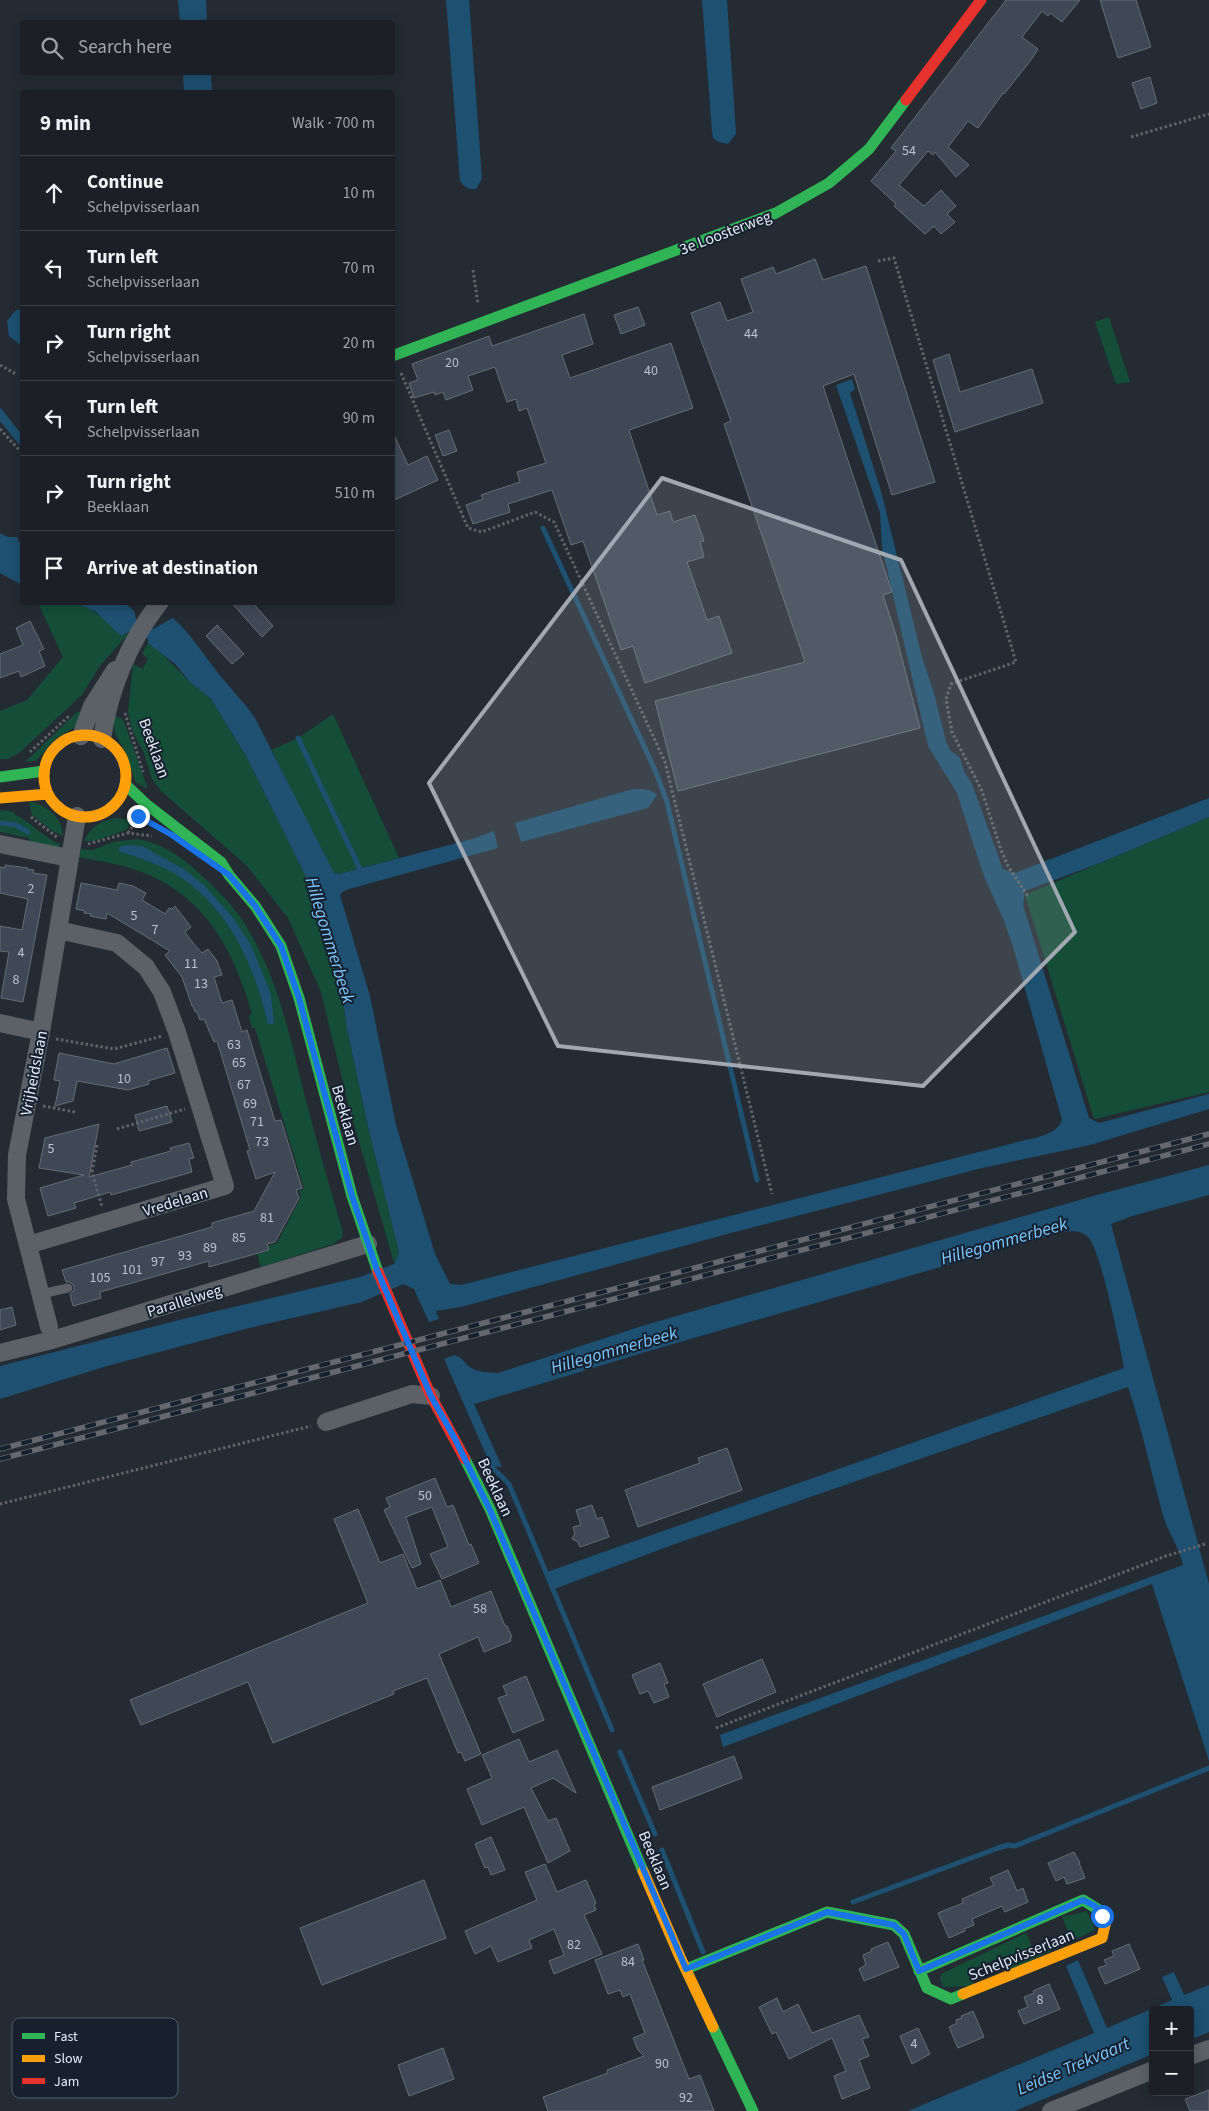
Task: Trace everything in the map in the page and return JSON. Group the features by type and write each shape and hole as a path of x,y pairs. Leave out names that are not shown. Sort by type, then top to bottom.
{"main road":[{"name":"3e Loosterweg","path":"395,355 776,214 828,183 869,149 981,0"},
{"path":"81,736 92,736 102,739 113,746 122,757 126,770 126,784 120,797 110,808 92,816 77,816 61,809 48,794 44,771 46,762 54,748 67,739 81,736"},
{"path":"0,777 44,771"},
{"name":"Beeklaan","path":"126,784 146,804 221,862 229,875 256,907 281,946 299,998 352,1196 377,1270 431,1396 455,1439 490,1510 686,1969 753,2111"},
{"path":"0,798 48,794"},
{"path":"110,808 126,812"},
{"name":"Beeklaan","path":"155,826 172,835 229,875"},
{"name":"Schelpvisserlaan","path":"686,1969 827,1912 894,1925 904,1934 919,1971 927,1988 951,1999 1102,1938 1105,1928 1102,1916 1095,1906 1083,1900 919,1971"}],"street":[{"path":"102,739 106,712 127,656 145,622 158,605"},
{"path":"81,736 92,706 101,689 127,656"},
{"name":"Vrijheidslaan","path":"49,1327 16,1199 8,1154 27,1103 41,1034 77,816"},
{"path":"0,844 71,849"},
{"name":"Vredelaan","path":"28,1245 225,1186 177,1032 162,992 146,967 118,944 58,930"},
{"path":"0,1023 41,1034"},
{"name":"Parallelweg","path":"0,1353 62,1337 368,1244"},
{"path":"326,1422 412,1394 431,1396"},
{"path":"1194,2055 1209,2049"},
{"path":"1051,2111 1149,2072"}],"lane":[{"path":"41,1294 68,1288"}],"path":[{"path":"1131,137 1209,114"},
{"path":"878,261 894,258 1016,662 951,684 946,699 952,732 982,791 1001,850 1008,866 1029,898"},
{"path":"473,270 481,323"},
{"path":"395,361 426,436 468,528 482,532 535,512 554,522 665,762 772,1194"},
{"path":"0,364 16,374"},
{"path":"0,429 20,451"},
{"path":"29,753 72,713"},
{"name":"Beeklaan","path":"126,716 144,775"},
{"path":"29,815 71,849 94,844 118,834 128,833 158,838"},
{"path":"41,1034 114,1049 177,1032"},
{"path":"27,1103 75,1112"},
{"path":"118,1129 200,1105"},
{"path":"97,1145 92,1172 106,1222"},
{"path":"0,1504 326,1422"},
{"path":"716,1728 1166,1556 1205,1544"}],"highlighted area":[{"path":"662,478 901,560 1075,932 923,1086 558,1046 429,783"}],"green space":[{"path":"1109,317 1130,382 1116,384 1095,322"},
{"path":"39,605 79,605 103,618 121,636 130,632 99,667 82,695 19,753 8,759 0,759 0,711 27,700 63,657"},
{"path":"148,643 211,699 246,756 311,887 340,979 347,1029 368,1127 399,1252 394,1263 348,1103 321,992 288,918 246,865 161,791 152,779 144,753 133,732 128,712 133,664 143,669 148,658 142,654"},
{"path":"81,711 76,726 53,741 36,761 25,762 77,712"},
{"path":"333,714 399,858 339,874 334,873 330,869 272,750 298,738"},
{"path":"113,716 121,718 124,722 148,789 135,782 128,757 115,733"},
{"path":"29,801 42,806 57,817 63,836 54,832 32,815"},
{"path":"0,810 14,812 14,814 61,845 58,848 28,843 29,838 0,832"},
{"path":"1209,817 1209,1092 1094,1119 1025,895"},
{"path":"117,818 133,821 126,830 94,841 84,841 97,825 106,820"},
{"path":"137,839 163,847 186,862 211,884 241,918 264,959 287,1025 313,1128 343,1232 342,1238 333,1244 261,1267 257,1254 269,1251 268,1246 277,1243 301,1197 299,1191 304,1188 255,1028 252,1028 249,1017 252,1013 236,967 213,927 182,894 162,881 139,871 79,857 81,849 93,850 113,842"},
{"path":"1087,1911 1095,1930 1011,1970 1004,1956 968,1971 975,1986 943,1987 940,1979 941,1974 1026,1933 1032,1947 1068,1931 1062,1917"}],"water":[{"path":"178,0 206,0 207,20 180,20"},
{"path":"446,0 469,0 482,179 476,189 466,188 460,181"},
{"path":"702,0 727,0 736,134 728,144 713,138"},
{"path":"183,75 211,75 212,90 184,90"},
{"path":"20,309 20,344 9,336 7,321 16,310"},
{"name":"Hillegommerbeek","path":"852,379 855,389 850,393 881,491 922,657 934,693 946,741 950,750 960,758 964,771 972,784 1003,869 1015,873 1209,798 1209,817 1100,863 1025,891 1023,905 1089,1118 1099,1123 1209,1094 1209,1109 1090,1145 982,1168 727,1234 461,1307 436,1311 439,1319 429,1322 414,1289 403,1284 362,1302 249,1328 107,1366 0,1399 0,1366 183,1319 360,1277 394,1264 399,1252 368,1127 347,1029 340,979 311,887 246,756 211,699 190,682 175,664 148,643 148,639 132,630 121,636 96,612 80,605 127,605 134,611 137,622 153,629 173,618 179,624 255,718 334,873 339,874 472,839 494,831 498,848 349,889 340,895 370,996 396,1125 435,1254 450,1284 461,1285 1035,1138 1059,1126 1062,1120 1014,950 1004,921 983,874 957,793 928,746 882,548 880,513 836,385"},
{"path":"0,407 20,432 20,446 0,421"},
{"path":"0,533 8,537 17,537 20,543 20,584 0,573"},
{"path":"633,789 648,790 657,795 648,808 521,842 515,823"},
{"path":"127,845 142,846 185,870 204,885 234,919 251,945 270,992 273,1024 268,1024 256,981 238,941 213,906 179,876 157,865 119,851 119,847"},
{"name":"Hillegommerbeek","path":"1209,1165 1209,1195 1132,1216 1111,1224 1209,1584 1209,1761 1152,1584 723,1747 720,1735 1183,1565 1163,1515 1128,1387 675,1544 554,1589 547,1572 1124,1368 1099,1260 1088,1237 1082,1233 1062,1232 649,1351 474,1404 502,1467 491,1466 444,1359 454,1355 476,1370 498,1373 642,1326 1097,1195"},
{"name":"Leidse Trekvaart","path":"1078,1960 1107,2028 1149,2010 1149,2056 1015,2111 908,2111 1094,2033 1066,1966"},
{"path":"1174,1972 1184,1995 1209,1985 1209,2032 1194,2038 1194,2006 1158,2006 1172,2000 1162,1977"}],"building":[{"path":"1006,0 1080,0 1062,22 1050,13 1048,16 1042,11 1022,37 1038,49 1031,60 1003,93 978,128 968,121 948,147 969,165 956,177 935,152 933,155 928,151 899,185 924,206 941,190 956,206 947,214 955,222 941,234 934,226 925,234 894,206 896,204 871,181 896,151 891,148"},
{"path":"1100,0 1136,0 1151,47 1118,58"},
{"path":"1150,77 1157,103 1141,109 1132,83"},
{"path":"815,259 823,280 866,266 935,482 892,495 854,374 823,386 892,592 883,595 896,635 920,728 678,791 655,701 805,662 724,424 731,421 691,313 720,302 727,321 753,312 741,279 773,267 776,274"},
{"path":"638,307 645,325 621,334 614,315"},
{"path":"584,314 593,344 562,355 570,378 671,343 693,408 629,430 657,515 670,511 673,522 695,515 704,541 700,542 704,557 687,562 707,620 719,616 732,653 645,683 633,646 621,650 583,541 571,545 552,490 508,504 510,512 473,524 466,505 483,499 481,495 520,482 517,472 546,463 527,408 519,411 516,399 507,402 495,367 468,376 473,390 446,400 443,392 435,395 434,392 414,398 409,383 418,380 412,364 489,336 492,346"},
{"path":"949,354 960,392 1032,369 1043,403 955,432 933,360"},
{"path":"449,430 457,451 443,456 435,435"},
{"path":"395,437 408,465 427,456 438,480 395,500"},
{"path":"234,605 255,605 273,626 262,637"},
{"path":"30,621 44,649 39,651 45,666 21,677 19,671 0,678 0,654 23,645 16,628"},
{"path":"217,625 244,654 232,664 206,636"},
{"path":"5,865 28,868 34,870 33,873 47,875 23,1002 1,998 9,952 0,951 0,926 22,930 28,899 0,893 0,867 5,868"},
{"path":"81,883 117,890 119,883 133,886 146,893 142,900 165,914 169,908 172,909 175,906 191,927 185,932 193,943 202,953 208,949 217,961 222,975 214,977 222,1003 232,1000 242,1032 247,1030 275,1121 281,1120 302,1188 296,1190 299,1198 275,1242 267,1244 269,1250 209,1267 209,1261 100,1292 101,1298 73,1306 70,1294 74,1290 74,1286 70,1282 66,1282 62,1270 212,1227 212,1223 254,1211 275,1172 256,1179 247,1151 250,1150 217,1041 214,1042 204,1019 200,1020 197,1012 195,1012 182,977 165,955 170,951 107,913 106,919 90,916 91,914 84,913 85,911 76,909"},
{"path":"167,1048 175,1073 148,1081 149,1084 128,1090 77,1081 73,1101 55,1106 60,1081 54,1080 59,1053 114,1064"},
{"path":"167,1106 172,1122 139,1131 135,1115"},
{"path":"99,1124 89,1177 132,1165 131,1162 171,1151 170,1148 189,1143 194,1158 189,1159 192,1172 111,1195 110,1192 74,1203 76,1208 48,1216 40,1188 84,1175 39,1168 45,1138"},
{"path":"12,1307 16,1325 0,1330 0,1310"},
{"path":"727,1448 742,1490 638,1527 625,1490 700,1463 698,1458"},
{"path":"435,1478 447,1507 453,1505 469,1545 471,1544 479,1563 442,1579 430,1554 448,1547 432,1507 406,1517 421,1564 412,1568 384,1510 390,1507 386,1498"},
{"path":"592,1505 597,1519 602,1517 609,1537 580,1547 578,1542 572,1539 575,1533 573,1527 581,1525 576,1510"},
{"path":"358,1509 380,1563 403,1554 417,1589 440,1580 451,1607 491,1591 505,1626 507,1626 512,1637 510,1638 511,1641 484,1652 478,1637 439,1654 481,1754 465,1761 461,1752 458,1753 427,1678 393,1691 394,1694 273,1743 248,1682 141,1725 130,1700 368,1603 334,1519"},
{"path":"762,1659 776,1692 717,1717 703,1684"},
{"path":"660,1663 668,1683 664,1684 669,1697 654,1703 648,1691 640,1694 632,1675"},
{"path":"526,1676 544,1720 513,1733 498,1698 507,1695 503,1686"},
{"path":"519,1739 529,1762 557,1750 576,1793 553,1778 531,1788 548,1821 556,1818 570,1851 548,1863 524,1807 482,1825 467,1789 492,1778 482,1755"},
{"path":"734,1756 742,1778 660,1810 652,1787"},
{"path":"491,1837 505,1870 491,1875 488,1867 485,1868 475,1844"},
{"path":"1074,1852 1085,1878 1067,1884 1064,1877 1056,1881 1048,1863"},
{"path":"545,1864 557,1892 586,1880 596,1903 594,1904 596,1910 584,1915 602,1954 554,1974 549,1961 564,1955 554,1929 529,1940 532,1948 498,1962 491,1946 475,1954 465,1931 537,1900 525,1872"},
{"path":"1008,1870 1017,1891 1023,1888 1028,1902 1005,1912 1002,1906 972,1919 974,1925 949,1938 938,1913 963,1903 962,1899 994,1885 990,1878"},
{"path":"424,1880 446,1938 322,1985 300,1928"},
{"path":"888,1942 899,1967 864,1981 859,1969 866,1965 863,1955 872,1951 871,1949"},
{"path":"638,1944 644,1960 642,1960 689,2079 700,2075 714,2111 548,2111 543,2097 608,2073 607,2070 644,2056 638,2050 633,2038 645,2033 630,1994 623,1997 620,1990 608,1994 595,1960"},
{"path":"1129,1944 1140,1969 1105,1984 1098,1968 1107,1965 1104,1960 1114,1956 1112,1951"},
{"path":"1049,1984 1060,2009 1024,2024 1018,2011 1028,2007 1024,1997"},
{"path":"777,1998 783,2012 798,2004 812,2033 859,2015 869,2037 862,2039 869,2056 859,2060 870,2088 842,2099 834,2076 846,2071 832,2038 789,2059 776,2032 772,2034 759,2007"},
{"path":"973,2011 984,2037 958,2048 949,2027 957,2023 956,2020 962,2018 961,2016"},
{"path":"918,2028 930,2054 912,2064 900,2036"},
{"path":"443,2048 454,2079 409,2096 398,2065"},
{"path":"1209,2090 1209,2111 1190,2111 1185,2099"}],"waterway":[{"path":"543,528 655,770 667,802 757,1180"},
{"path":"298,738 360,869"},
{"path":"0,823 16,825 28,832"},
{"path":"491,1466 509,1484 612,1730"},
{"path":"620,1752 655,1834"},
{"path":"853,1902 998,1848 1008,1845 1015,1846 1209,1768"},
{"path":"662,1850 703,1952"}],"railway":[{"path":"0,1449 1209,1134"},
{"path":"0,1459 1209,1144"}],"traffic: fast":[{"path":"395,355 776,213 829,183 869,149 906,100"},
{"path":"0,777 44,771"},
{"path":"125,784 146,804 221,862 229,875 256,907 281,946 299,998 352,1196 378,1272"},
{"path":"465,1459 490,1509 643,1871"},
{"path":"919,1971 1083,1900 1099,1910 1105,1925"},
{"path":"686,1969 827,1912 894,1925 904,1934 927,1988 951,1999 963,1994"},
{"path":"713,2027 753,2111"}],"traffic: slow":[{"path":"85,735 101,738 114,747 123,760 126,776 123,792 114,805 101,814 85,817 69,814 56,805 47,792 44,776 47,760 56,747 69,738 85,735"},
{"path":"0,798 48,794"},
{"path":"643,1871 713,2027"},
{"path":"963,1994 1102,1938 1105,1925"}],"traffic: jam":[{"path":"906,100 981,0"},
{"path":"378,1272 431,1396 465,1459"}],"route":[{"path":"138,816 172,835 229,875 256,907 281,946 299,998 352,1196 377,1270 431,1396 455,1439 490,1510 686,1969 827,1912 894,1925 904,1934 919,1971 1083,1900 1095,1906 1102,1916"}]}
